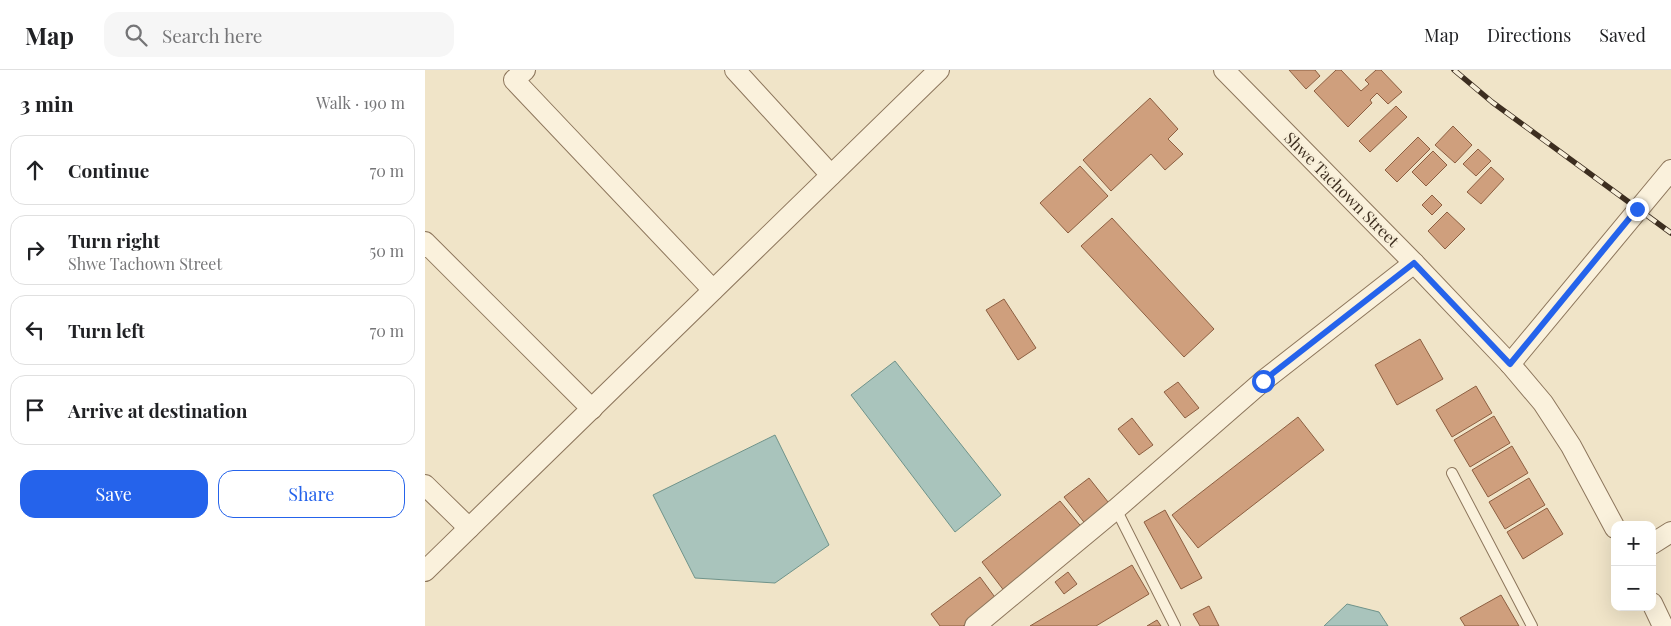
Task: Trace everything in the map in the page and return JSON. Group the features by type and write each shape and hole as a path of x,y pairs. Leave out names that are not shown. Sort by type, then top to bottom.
{"street":[{"path":"525,70 514,80 713,290"},
{"path":"735,70 831,175"},
{"path":"425,571 939,70"},
{"name":"Shwe Tachown Street","path":"1224,70 1414,263 1510,364 1543,403 1571,446 1611,521"},
{"path":"1510,364 1671,170"},
{"path":"425,242 592,409"},
{"path":"975,626 1117,509 1263,381 1414,263"},
{"path":"425,485 469,528"},
{"path":"1656,541 1671,532"},
{"path":"1656,611 1663,626"}],"lane":[{"path":"1452,473 1532,626"},
{"path":"1117,509 1175,626"}],"water":[{"path":"895,361 1001,495 955,532 851,395"},
{"path":"775,435 829,545 775,583 695,578 653,495"},
{"path":"1347,604 1379,612 1388,626 1324,626"}],"building":[{"path":"1289,70 1315,70 1320,76 1306,89"},
{"path":"1336,70 1341,70 1361,91 1369,84 1365,80 1376,70 1381,70 1402,92 1388,104 1377,93 1370,100 1372,103 1348,127 1314,91"},
{"path":"1150,98 1178,129 1168,139 1183,154 1165,170 1151,154 1111,191 1083,160"},
{"path":"1396,106 1407,117 1370,152 1359,141"},
{"path":"1453,126 1472,145 1455,163 1435,145"},
{"path":"1418,137 1430,149 1397,182 1385,170"},
{"path":"1478,149 1491,161 1476,176 1463,164"},
{"path":"1433,151 1447,165 1426,186 1412,172"},
{"path":"1080,166 1108,196 1068,233 1040,203"},
{"path":"1491,167 1504,179 1481,204 1467,192"},
{"path":"1432,195 1442,205 1432,215 1422,205"},
{"path":"1447,212 1465,229 1445,249 1428,231"},
{"path":"1112,218 1214,329 1184,357 1081,246"},
{"path":"1004,299 1036,348 1018,360 986,310"},
{"path":"1420,339 1443,379 1397,405 1375,365"},
{"path":"1178,382 1199,408 1185,418 1164,392"},
{"path":"1476,386 1492,413 1452,437 1436,410"},
{"path":"1494,416 1510,443 1470,467 1454,440"},
{"path":"1298,417 1324,450 1198,548 1172,515"},
{"path":"1132,418 1153,445 1139,455 1118,429"},
{"path":"1512,446 1528,473 1488,497 1472,470"},
{"path":"1089,478 1112,507 1087,526 1064,497"},
{"path":"1529,478 1545,505 1505,529 1489,502"},
{"path":"1060,501 1084,530 1005,592 982,562"},
{"path":"1547,508 1563,534 1523,559 1507,532"},
{"path":"1165,510 1202,578 1181,589 1144,522"},
{"path":"1132,565 1149,594 1096,626 1030,626"},
{"path":"1068,572 1077,584 1064,594 1055,582"},
{"path":"980,577 997,600 963,626 940,626 931,614"},
{"path":"1501,595 1519,626 1465,626 1460,618"},
{"path":"1209,606 1219,626 1200,626 1193,614"},
{"path":"1157,620 1161,626 1147,626"}],"railway":[{"path":"1454,70 1492,102 1671,233"}],"route":[{"path":"1263,381 1414,263 1510,364 1637,209"}]}
